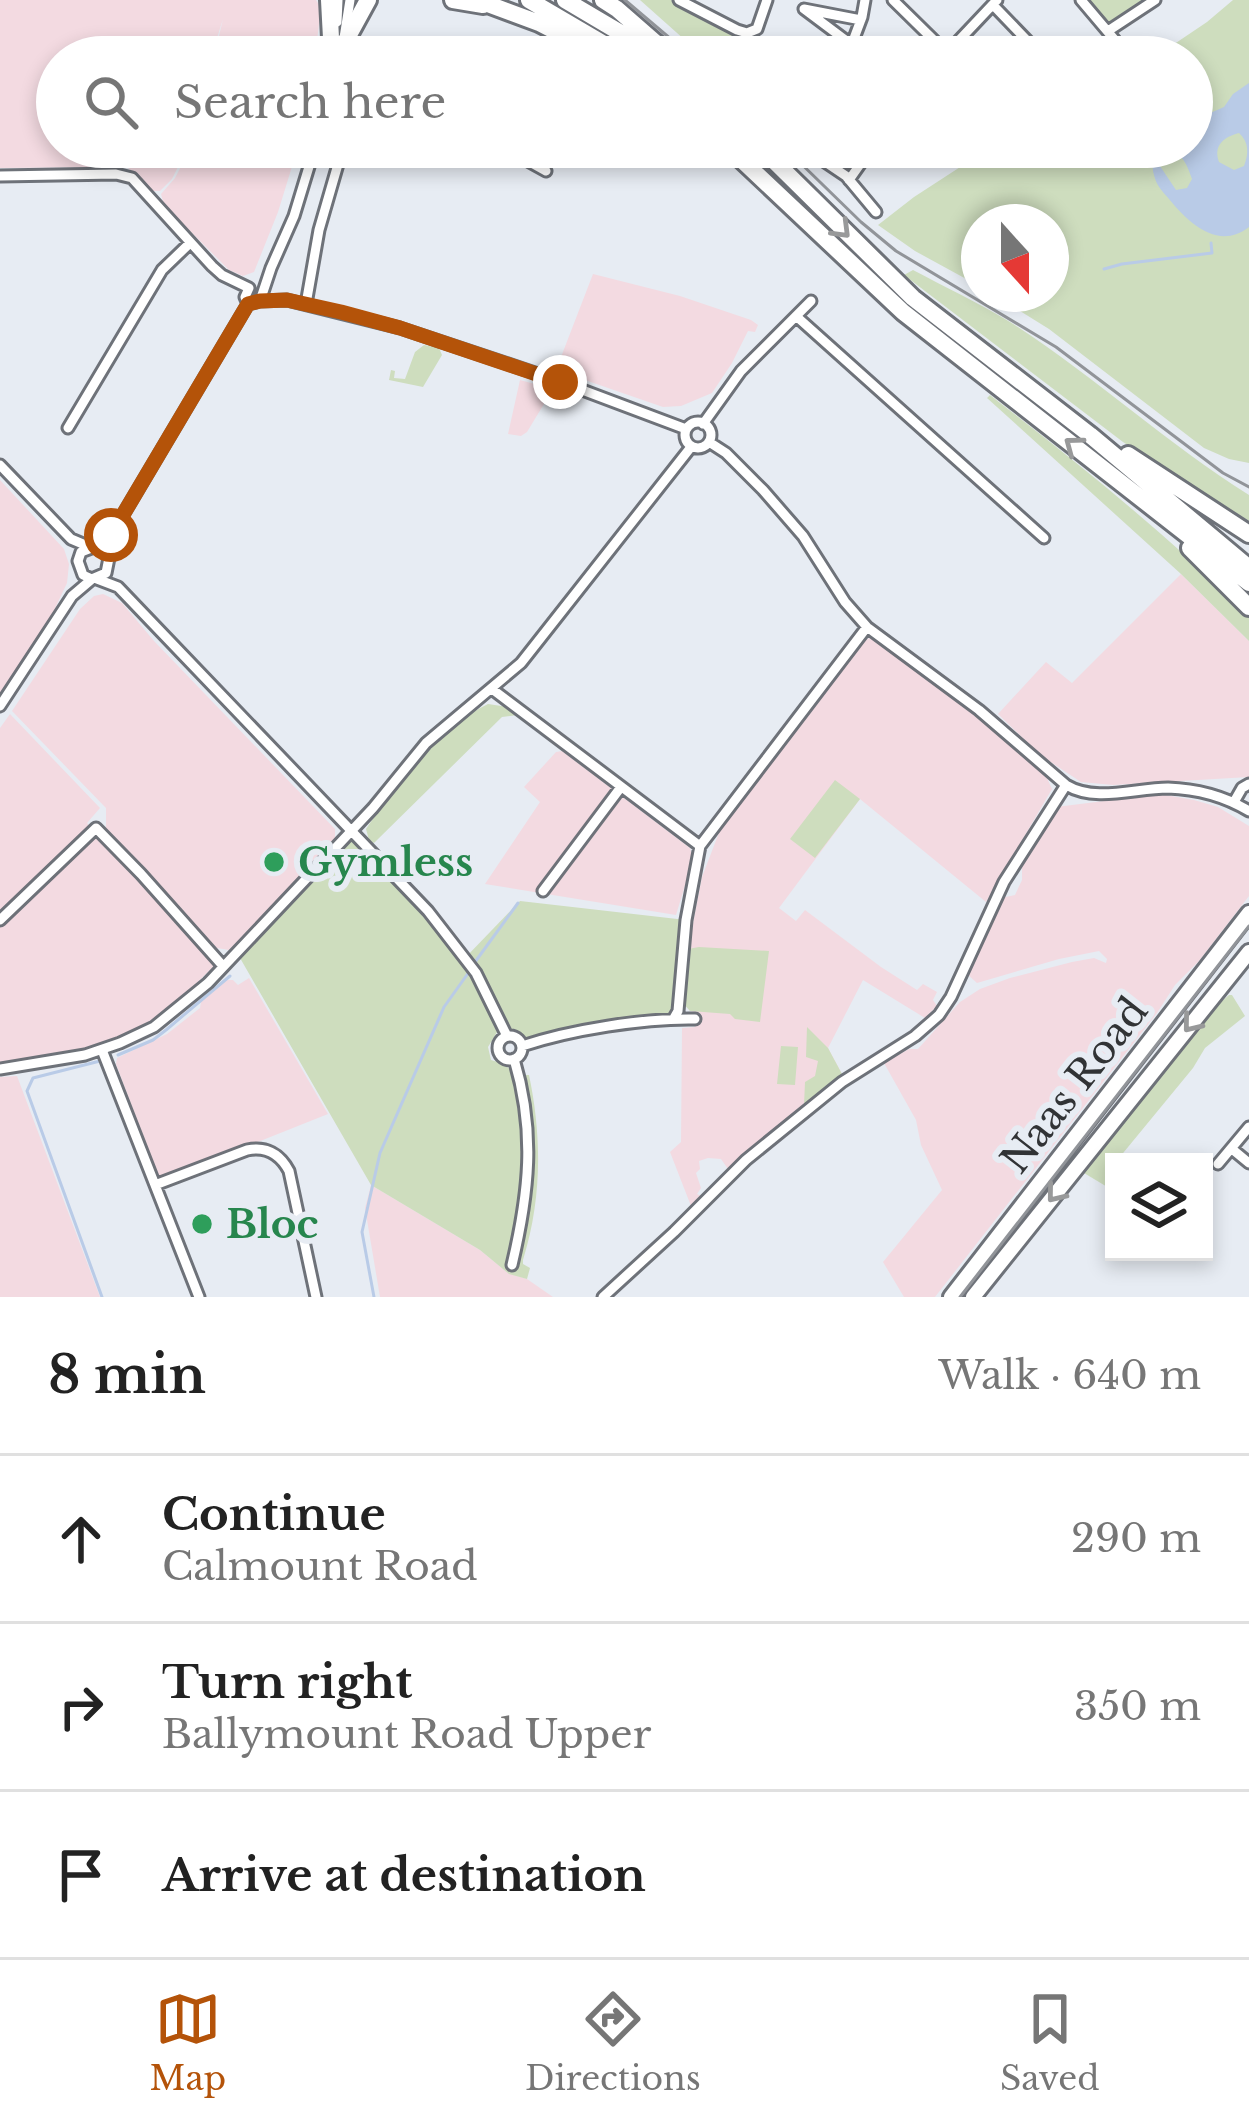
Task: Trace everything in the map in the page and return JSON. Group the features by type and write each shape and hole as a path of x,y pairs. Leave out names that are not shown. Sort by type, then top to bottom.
{"highway":[{"path":"329,0 334,36"},
{"path":"347,36 368,0"},
{"path":"453,0 496,7"},
{"path":"478,0 564,36"},
{"path":"529,0 590,36"},
{"path":"565,0 625,36"},
{"path":"608,3 647,36"},
{"path":"750,168 903,312 1249,583"},
{"path":"781,168 913,298 1090,435 1249,568"},
{"path":"1090,435 1248,534"},
{"path":"1114,476 1249,607"}],"main road":[{"name":"Naas Road","path":"951,1297 1249,913"},
{"name":"Naas Road","path":"973,1297 1249,952"}],"street":[{"path":"337,36 338,0"},
{"path":"341,36 350,0"},
{"path":"679,0 747,33 757,29 767,0"},
{"path":"855,36 865,0"},
{"path":"1082,0 1112,36"},
{"path":"1108,31 1155,0"},
{"path":"899,2 931,36"},
{"path":"965,36 995,2 1023,36"},
{"path":"840,36 802,8 861,20"},
{"path":"0,706 72,596 106,573 101,553 254,303 294,215 309,168"},
{"path":"306,304 319,230 337,168"},
{"path":"541,168 546,171"},
{"path":"832,168 876,212"},
{"path":"849,180 857,168"},
{"path":"0,176 125,176 139,184 222,275 249,289"},
{"path":"68,428 162,270 190,243"},
{"path":"271,268 245,297 254,303 287,300"},
{"path":"271,268 271,292 287,300 423,335 686,429"},
{"path":"703,424 741,371 811,301"},
{"path":"796,316 1044,538"},
{"path":"693,423 703,424 709,430 709,442 691,446 686,429 693,423"},
{"path":"709,442 742,468 803,536 845,602 867,627 979,710 1066,785 1090,794 1206,792 1249,811"},
{"path":"0,1069 102,1050 154,1027 194,996 373,808 426,743 521,663 691,446"},
{"path":"0,465 71,539 101,553 118,587 428,911 488,992 507,1036"},
{"path":"71,539 79,566 94,579 118,587"},
{"path":"72,596 81,552 101,553"},
{"path":"674,1018 700,846 867,627"},
{"path":"492,689 700,846"},
{"path":"1234,802 1249,784"},
{"path":"603,1297 746,1160 842,1082 939,1015 1004,882 1066,785"},
{"path":"542,891 622,787"},
{"path":"0,920 96,828 224,966"},
{"path":"522,1046 577,1033 694,1019"},
{"path":"507,1036 515,1036 522,1046 514,1059 506,1060 499,1053 499,1041 507,1036"},
{"path":"102,1050 199,1297"},
{"path":"512,1265 529,1180 525,1106 514,1059"},
{"path":"1218,1164 1249,1127"},
{"path":"1232,1148 1249,1162"},
{"path":"155,1186 247,1150 276,1155 289,1171 316,1297"}],"shaded area":[{"path":"0,0 316,0 321,8 318,36 219,36 223,19 218,36 36,36 36,168 0,168"},
{"path":"128,168 178,168 160,191 152,191"},
{"path":"180,168 292,168 254,272 243,276 229,270 164,205 161,194"},
{"path":"593,274 680,296 758,325 755,332 748,331 712,393 681,406 663,407 556,370"},
{"path":"520,380 553,389 521,436 508,434"},
{"path":"0,480 64,549 69,564 67,583 49,621 0,698"},
{"path":"1181,574 1249,641 1249,777 1113,785 1081,782 1040,755 998,714 1046,662 1072,683"},
{"path":"103,594 122,603 335,829 335,841 229,950 217,948 106,830 106,808 12,711 80,609"},
{"path":"870,638 983,717 1046,776 1052,789 986,902 860,799 779,908 796,921 805,910 917,990 923,984 937,992 933,1000 937,1006 925,1018 863,980 828,1048 842,1074 728,1169 721,1159 699,1161 696,1173 701,1188 697,1194 701,1196 691,1206 670,1152 681,1142 682,1028 695,1027 695,1012 683,1002 702,877 720,830"},
{"path":"10,714 100,808 87,823 214,966 165,1014 110,1041 0,1062 0,728"},
{"path":"562,751 690,848 693,859 676,915 485,884 540,802 524,787"},
{"path":"1160,794 1218,807 1249,826 1249,896 935,1297 904,1297 883,1262 942,1190 921,1145 916,1120 884,1063 918,1049 960,1002 980,989 1072,962 1094,958 1106,963 1099,951 977,983 967,974 1001,898 1015,895 1022,880 1022,863 1056,807"},
{"path":"249,978 328,1114 167,1178 158,1176 117,1058 167,1034 227,980 238,985"},
{"path":"17,1076 100,1297 0,1297 0,1077"},
{"path":"371,1185 553,1297 380,1297 365,1208"}],"green space":[{"path":"640,0 671,0 743,36 680,36"},
{"path":"1086,0 1150,0 1106,24"},
{"path":"1233,0 1249,0 1249,463 1204,448 1022,312 1069,312 1069,204 961,204 961,276 878,225 959,168 1213,168 1213,36 1186,36"},
{"path":"913,270 961,295 961,312 992,312 1041,343 1249,495 1249,521 1123,442 904,275"},
{"path":"424,345 439,348 442,355 423,387 389,380 391,370 394,378 405,379 415,352"},
{"path":"990,395 1123,501 1218,586 1249,616 1249,641 987,398"},
{"path":"488,704 508,707 518,715 502,717 374,843 369,840 366,829 421,759 455,726"},
{"path":"835,780 860,799 815,858 790,839"},
{"path":"351,841 465,958 520,901 686,920 677,1015 521,1042 499,1029 488,1047 491,1060 529,1075 533,1098 538,1168 523,1260 530,1268 527,1279 509,1274 480,1250 371,1185 240,958"},
{"path":"688,949 769,951 760,1022 690,1011 682,1002"},
{"path":"1229,995 1245,1016 1205,1048 1123,1153 1105,1153 1105,1186 1084,1173 1203,1018"},
{"path":"807,1027 828,1048 842,1074 804,1105 805,1082 815,1076 818,1061 806,1057"},
{"path":"781,1046 798,1047 795,1085 777,1084"}],"water":[{"path":"1249,83 1249,227 1226,236 1205,231 1186,217 1158,185 1153,168 1161,168 1176,190 1187,188 1192,179 1188,168 1213,168 1213,112","holes":["1239,133 1246,144 1244,166 1234,170 1219,162 1217,151 1224,139"]}],"waterway":[{"path":"1104,269 1212,253 1211,243"},
{"path":"475,962 518,903"},
{"path":"374,1297 362,1232 380,1153 444,1007 469,972"},
{"path":"118,1055 153,1040 230,976"},
{"path":"100,1061 33,1078 27,1091 102,1297"}],"tram line":[{"path":"625,0 667,36"},
{"path":"806,168 896,251 1056,347 1223,473 1249,487"},
{"path":"960,1297 1249,926"}],"place":[{"name":"Gymless","path":"274,862"},
{"name":"Bloc","path":"202,1224"}],"route":[{"path":"111,535 248,304 287,300 341,312 560,382"}]}
